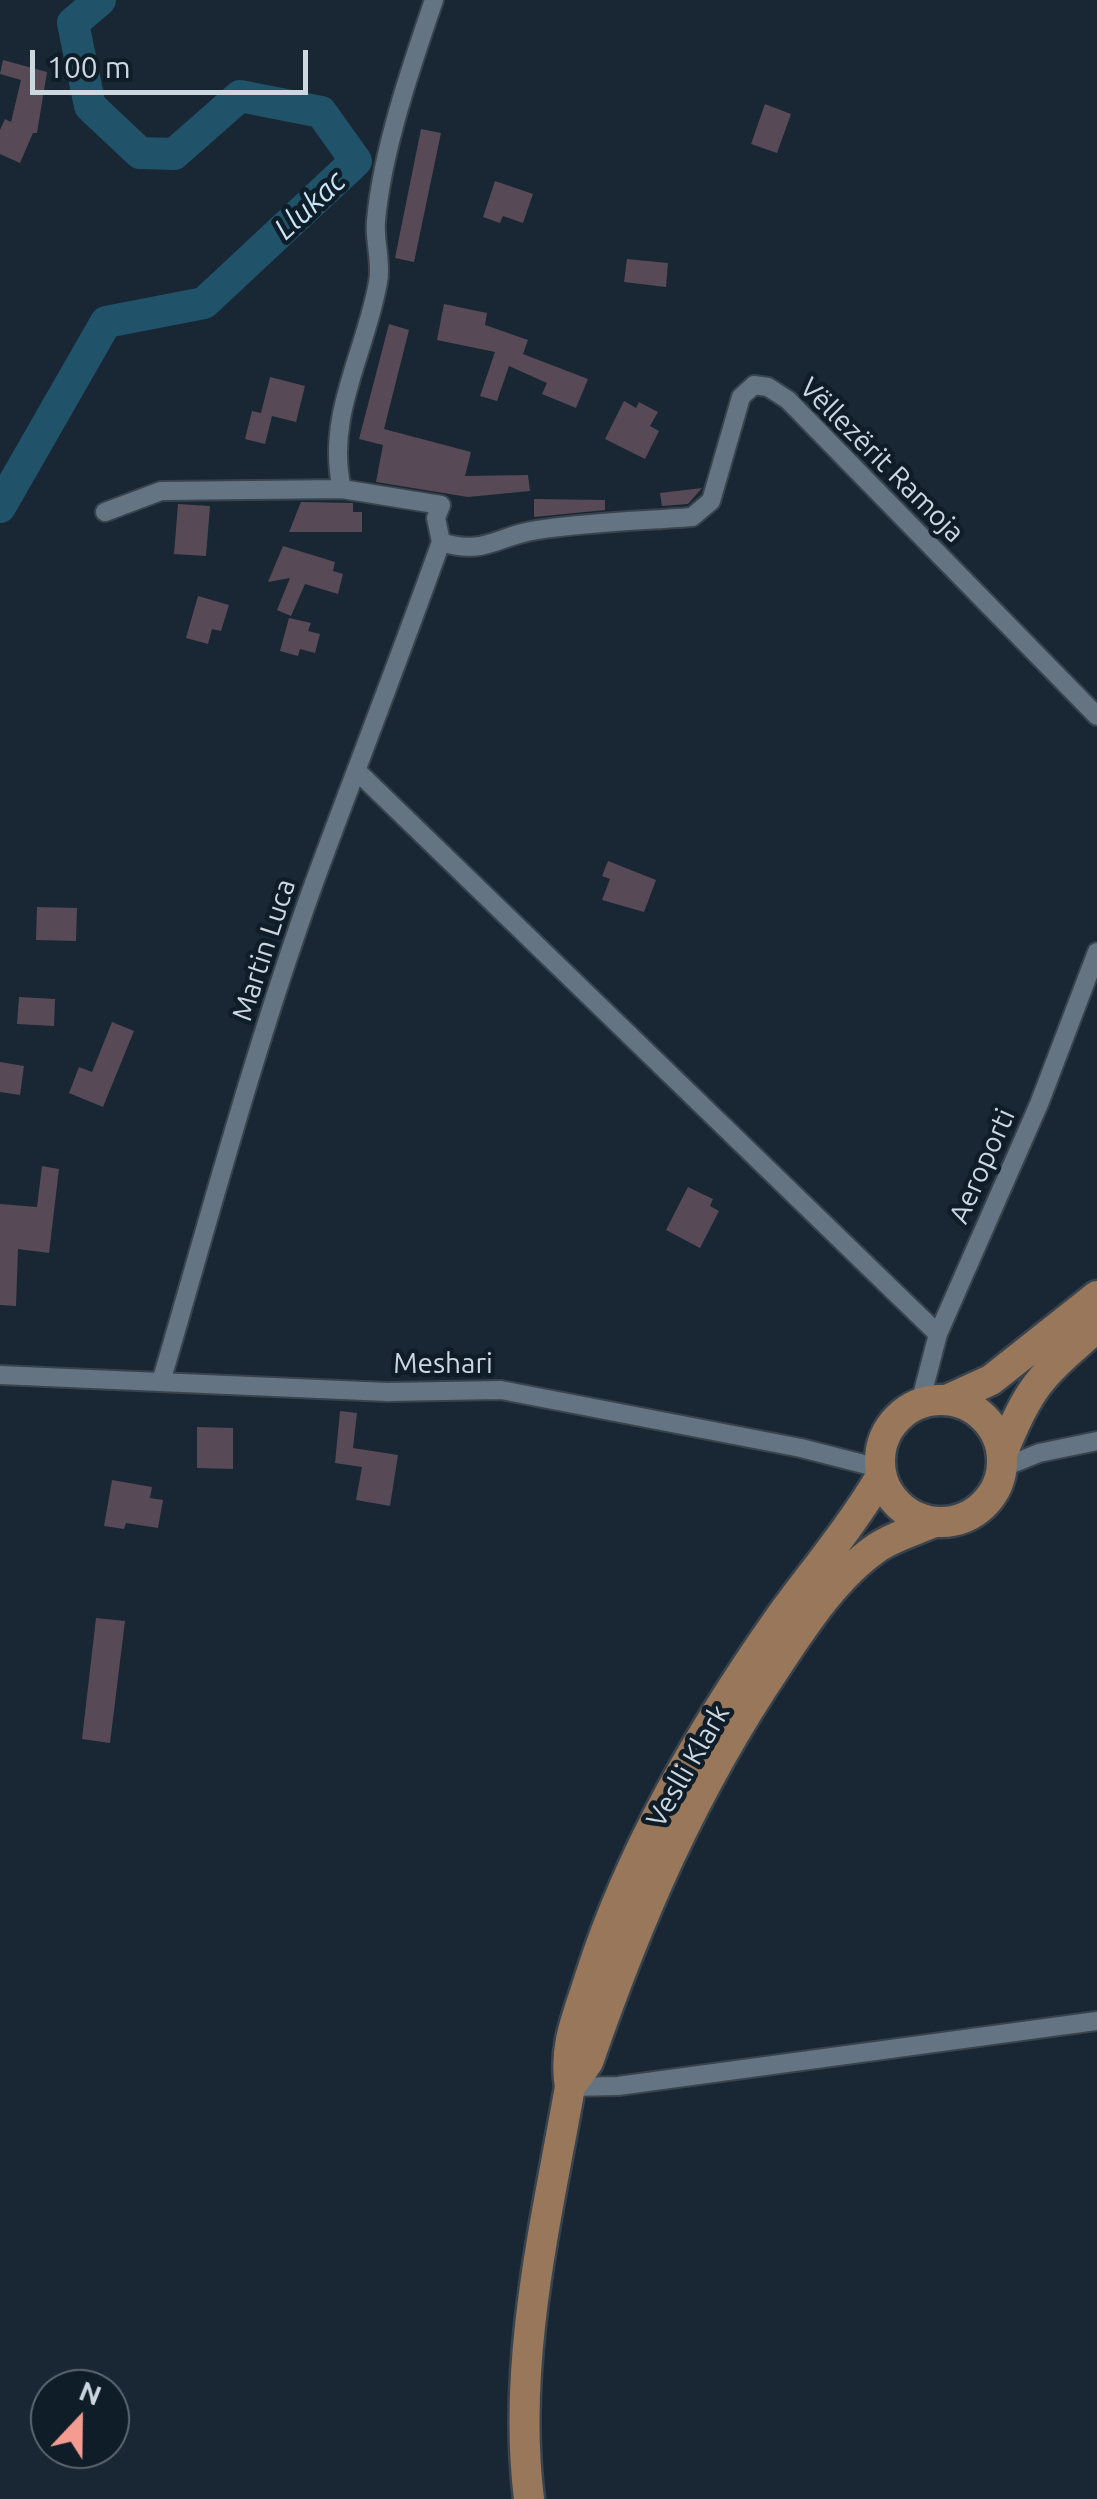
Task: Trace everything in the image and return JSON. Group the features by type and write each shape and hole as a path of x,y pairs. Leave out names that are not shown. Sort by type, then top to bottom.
{"main road":[{"path":"1097,1296 991,1380 934,1401 888,1428 880,1473 897,1504 934,1522 961,1519 984,1504 1023,1401 1040,1376 1097,1328"},
{"path":"934,1401 984,1417 1002,1461"},
{"name":"Veslli Klark","path":"529,2499 522,2442 534,2288 570,2087 565,2058 598,1952 640,1848 749,1663 880,1473"},
{"name":"Veslli Klark","path":"570,2087 588,2062 664,1861 712,1768 770,1677 833,1590 878,1548 934,1522"}],"street":[{"path":"342,489 336,451 338,432 348,382 380,275 376,221 391,138 434,0"},
{"name":"Vëllezërit Ramoja","path":"441,542 460,550 481,549 531,530 692,516 711,501 741,397 754,386 768,387 788,400 1097,716"},
{"path":"105,512 161,490 342,489 441,504 436,518 441,542"},
{"name":"Martin Luca","path":"161,1382 246,1093 314,883 359,773 441,542"},
{"path":"359,773 938,1334"},
{"name":"Aeroporti","path":"934,1401 938,1334 1040,1104 1097,952"},
{"name":"Meshari","path":"0,1375 387,1392 501,1390 801,1448 880,1473"},
{"path":"1002,1461 1097,1442"},
{"path":"570,2087 618,2086 1097,2021"}],"building":[{"path":"3,60 47,72 37,133 33,133 20,163 0,154 0,130 5,119 11,122 21,80 0,74"},
{"path":"765,104 791,114 777,153 751,144"},
{"path":"421,129 441,133 414,262 395,258"},
{"path":"495,181 533,194 523,223 503,216 500,223 483,217"},
{"path":"627,259 668,263 666,287 624,282"},
{"path":"444,304 487,313 485,325 528,340 523,354 588,379 576,408 542,394 547,383 509,366 497,401 480,396 495,352 437,340"},
{"path":"389,324 409,330 384,429 471,452 465,476 528,475 530,491 468,497 376,482 383,445 359,439"},
{"path":"270,377 305,386 296,422 272,416 265,444 245,439 252,411 261,413"},
{"path":"624,401 636,408 639,402 658,412 650,426 659,431 645,459 605,439"},
{"path":"702,488 688,504 662,506 660,493"},
{"path":"534,499 605,500 605,510 534,517"},
{"path":"301,502 353,503 353,512 362,512 362,532 289,532"},
{"path":"178,504 210,506 206,556 174,554"},
{"path":"283,546 335,562 333,571 343,574 338,594 305,584 291,616 277,610 290,578 268,582"},
{"path":"198,596 229,605 221,631 212,629 208,644 186,638"},
{"path":"289,618 311,623 308,631 320,634 315,653 300,649 298,656 280,651"},
{"path":"608,861 656,880 644,912 602,900 610,879 602,876"},
{"path":"37,907 77,908 76,941 36,940"},
{"path":"19,997 55,999 54,1026 17,1024"},
{"path":"112,1022 134,1031 103,1107 69,1093 79,1067 92,1072"},
{"path":"0,1062 24,1066 20,1095 0,1092"},
{"path":"42,1166 59,1169 49,1253 18,1249 16,1306 0,1305 0,1204 37,1207"},
{"path":"688,1187 713,1199 710,1206 719,1211 700,1248 666,1230"},
{"path":"340,1411 357,1413 353,1448 398,1455 390,1506 356,1500 362,1467 335,1463"},
{"path":"197,1427 233,1428 233,1469 197,1468"},
{"path":"112,1480 152,1487 150,1498 163,1500 158,1528 126,1523 124,1529 104,1526"},
{"path":"96,1618 125,1621 110,1743 82,1739"}],"waterway":[{"name":"Llukac","path":"0,507 106,322 204,303 356,161 321,112 240,96 174,154 140,153 90,106 73,23 100,0"}]}
